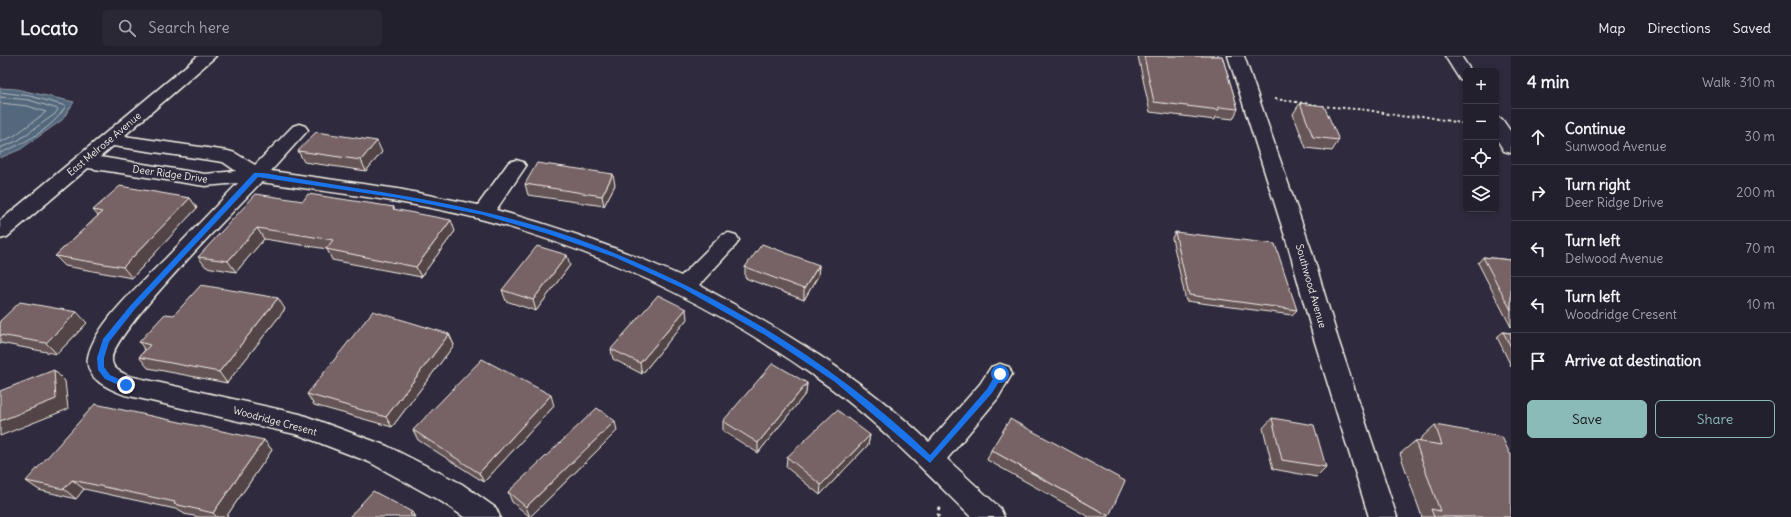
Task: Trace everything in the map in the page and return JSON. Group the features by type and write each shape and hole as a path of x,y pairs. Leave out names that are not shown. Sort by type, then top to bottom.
{"street":[{"name":"East Melrose Avenue","path":"0,232 208,56"},
{"name":"Southwood Avenue","path":"1236,56 1300,249 1326,339 1382,517"},
{"path":"1454,56 1463,71"},
{"path":"1499,128 1511,147"},
{"path":"256,175 299,130"},
{"name":"Deer Ridge Drive","path":"109,140 228,157 256,175"},
{"name":"Deer Ridge Drive","path":"84,161 205,180 256,175 398,196 483,213 550,232 616,256 684,287 767,333 838,380 908,438 990,517"},
{"path":"483,213 516,166"},
{"name":"Woodridge Cresent","path":"256,175 132,307 106,341 100,358 100,368 108,377 126,385 300,426 378,454 452,493 486,517"},
{"path":"684,287 729,240"},
{"path":"930,460 989,391 1000,374"}],"path":[{"path":"1248,96 1297,101 1330,108 1367,110 1406,117 1422,116 1463,123"}],"water":[{"path":"0,88 16,89 74,102 62,120 21,149 0,158"}],"building":[{"path":"1144,56 1222,56 1238,109 1219,107 1219,110 1154,102"},
{"path":"1300,103 1324,106 1339,140 1313,137"},
{"path":"316,132 377,141 361,160 298,151"},
{"path":"537,163 613,174 602,196 525,184"},
{"path":"120,186 190,198 123,267 55,256 102,212 93,210"},
{"path":"256,194 303,201 308,194 394,207 393,209 451,220 416,267 326,249 333,240 257,228 228,261 198,257"},
{"path":"1175,232 1275,244 1297,310 1189,295"},
{"path":"762,244 819,265 804,289 745,267"},
{"path":"537,246 567,255 533,300 502,290"},
{"path":"1483,257 1511,260 1511,310"},
{"path":"201,285 278,298 219,372 139,357 150,345 139,342 165,314 174,315"},
{"path":"658,295 686,309 640,363 611,349"},
{"path":"20,302 77,312 46,343 0,335 0,321"},
{"path":"373,311 449,334 386,417 307,394"},
{"path":"1503,332 1511,333 1511,347"},
{"path":"482,359 551,395 479,473 413,430"},
{"path":"773,363 807,383 758,443 723,421"},
{"path":"54,370 56,399 0,421 0,391"},
{"path":"95,404 264,440 213,513 174,504 175,502 72,480 64,489 26,481"},
{"path":"597,408 615,421 526,507 508,492"},
{"path":"837,410 870,435 821,485 787,457"},
{"path":"1272,418 1314,425 1326,467 1282,460"},
{"path":"1010,419 1125,481 1109,516 991,450"},
{"path":"1435,425 1502,437 1511,454 1511,517 1434,517 1431,509 1440,511 1415,441 1442,445"},
{"path":"373,491 412,512 410,514 415,517 349,517"}],"route":[{"path":"126,385 108,377 100,368 100,358 106,341 132,307 256,175 398,196 483,213 550,232 616,256 684,287 767,333 838,380 908,438 930,460 989,391 1000,374"}]}
